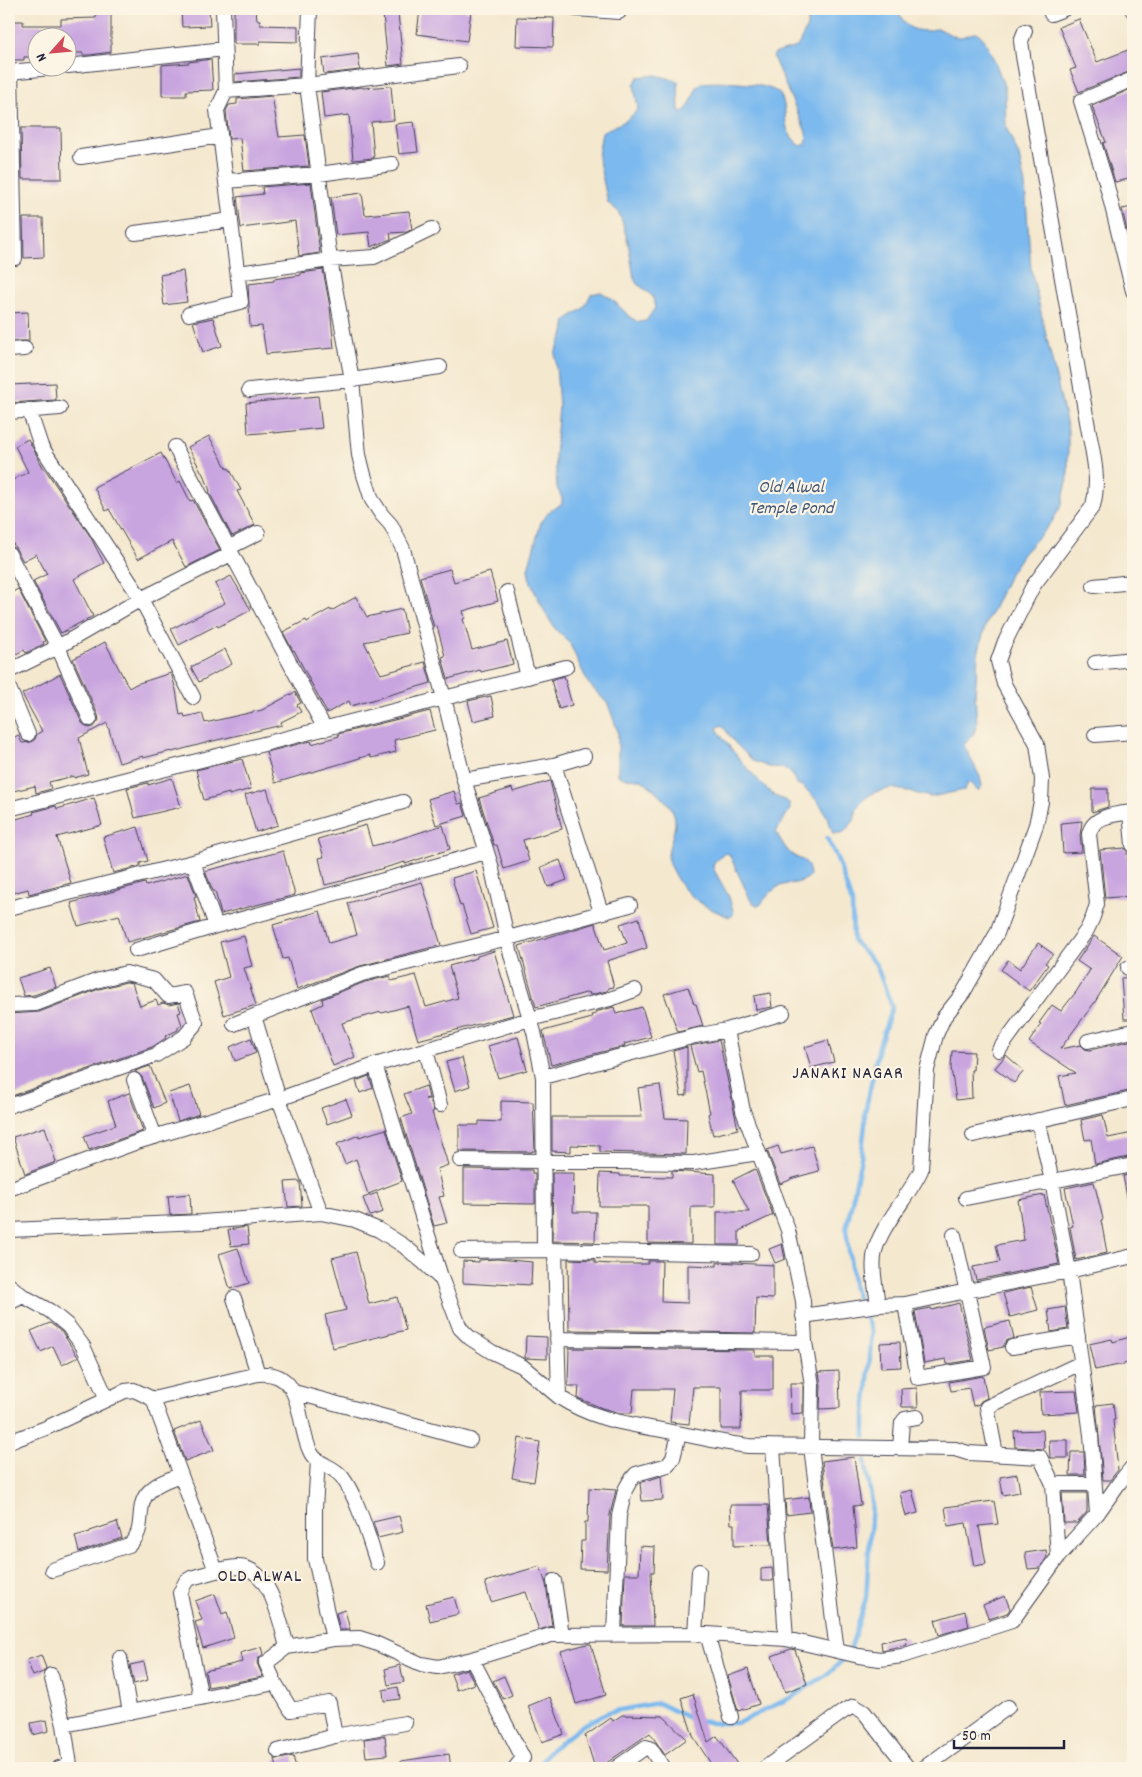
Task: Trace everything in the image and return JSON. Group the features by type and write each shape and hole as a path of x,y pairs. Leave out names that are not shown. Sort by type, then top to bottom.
{"street":[{"path":"189,314 241,302 217,110 226,91 223,9"},
{"path":"310,9 306,85 330,260 352,380 359,455 372,500 391,525 403,549 444,698 464,780 486,852 543,1077 543,1160 557,1339 559,1397"},
{"path":"576,9 619,12"},
{"path":"873,1306 873,1265 875,1252 880,1238 915,1183 921,1170 927,1070 936,1035 944,1017 963,993 997,932 1036,825 1041,802 1042,779 1037,744 1004,684 998,661 1004,644 1033,586 1093,506 1097,491 1088,427 1023,56 1021,41 1025,31"},
{"path":"78,65 224,49"},
{"path":"226,91 306,85 459,66"},
{"path":"9,258 15,258 10,72 28,70"},
{"path":"1133,79 1081,100 1106,182 1133,291"},
{"path":"81,156 220,136"},
{"path":"226,182 319,174 392,164"},
{"path":"135,233 231,220"},
{"path":"238,273 330,260 374,257 432,229"},
{"path":"9,350 25,348"},
{"path":"249,390 352,380 440,367"},
{"path":"9,412 60,408"},
{"path":"29,410 41,446 141,599 193,697"},
{"path":"175,447 325,729"},
{"path":"9,671 230,551 258,533"},
{"path":"9,554 58,646 90,718"},
{"path":"1094,586 1133,582"},
{"path":"507,592 528,677"},
{"path":"1095,663 1133,659"},
{"path":"9,809 566,667"},
{"path":"9,688 28,734"},
{"path":"1095,735 1133,732"},
{"path":"464,780 554,765 584,756"},
{"path":"554,765 600,912"},
{"path":"9,908 193,862 403,802"},
{"path":"999,1050 1087,930 1094,917 1097,904 1089,834 1090,828 1101,818 1132,812 1133,846"},
{"path":"136,950 216,926 486,852"},
{"path":"193,862 216,926"},
{"path":"234,1024 362,974 508,938 630,905"},
{"path":"9,1005 36,1004 96,981 126,973 154,980 168,996 185,993 196,1023 184,1036 156,1055 9,1106"},
{"path":"9,1189 154,1137 279,1099 375,1065 610,999 635,990"},
{"path":"543,1077 695,1036 727,1030 783,1013"},
{"path":"254,1016 279,1099 321,1213"},
{"path":"727,1030 743,1111 788,1230 803,1301 805,1342 812,1385 811,1447 837,1651"},
{"path":"1088,1041 1133,1031"},
{"path":"426,1050 440,1105"},
{"path":"375,1065 442,1280 460,1328 470,1338 492,1352 522,1366 559,1397 576,1408 612,1421 716,1442 773,1448 955,1449 968,1453 1040,1457 1053,1484 1058,1557"},
{"path":"134,1080 154,1137"},
{"path":"973,1135 1133,1099"},
{"path":"1038,1120 1052,1181 1069,1272 1091,1435 1097,1514"},
{"path":"460,1160 694,1163 758,1153"},
{"path":"966,1198 1133,1165"},
{"path":"9,1230 202,1222 321,1213 355,1220 380,1230 422,1261 442,1280"},
{"path":"905,1304 918,1378 984,1367 954,1235"},
{"path":"461,1251 549,1250 751,1254"},
{"path":"803,1316 873,1306 905,1304 967,1290 1069,1272 1133,1256"},
{"path":"9,1285 23,1296 50,1311 68,1326 83,1346 107,1399"},
{"path":"9,1303 23,1296"},
{"path":"234,1298 258,1374"},
{"path":"1012,1346 1078,1336"},
{"path":"557,1339 805,1342"},
{"path":"996,1454 987,1406 1081,1363"},
{"path":"9,1442 46,1428 125,1391 134,1390 153,1399 258,1374 270,1373 286,1382 294,1392 309,1450 318,1462 336,1470 350,1491 365,1526 377,1563"},
{"path":"294,1392 470,1440"},
{"path":"153,1399 216,1572"},
{"path":"900,1448 902,1423 905,1420 917,1417"},
{"path":"614,1634 619,1516 625,1490 636,1474 663,1468 668,1465 673,1458 679,1434"},
{"path":"773,1448 786,1639"},
{"path":"318,1462 314,1508 315,1559 333,1640"},
{"path":"335,1736 329,1703 291,1710 276,1683 266,1663 287,1647 358,1638 375,1643 421,1664 438,1666 472,1659 551,1635 701,1634 786,1639 880,1659 902,1656 1012,1621 1058,1557 1097,1514 1133,1466"},
{"path":"52,1570 128,1545 136,1540 139,1532 142,1502 145,1496 152,1488 180,1475"},
{"path":"1053,1484 1094,1484"},
{"path":"201,1698 180,1593 186,1581 236,1567 247,1568 257,1573 265,1582 279,1618 287,1647"},
{"path":"699,1571 701,1634 732,1717"},
{"path":"554,1582 562,1635"},
{"path":"120,1658 130,1712"},
{"path":"472,1659 523,1758 515,1768"},
{"path":"51,1675 64,1725 70,1765 59,1768"},
{"path":"64,1725 276,1683"},
{"path":"765,1768 844,1711 854,1706 864,1712 908,1768"},
{"path":"924,1768 1008,1706"},
{"path":"278,1751 335,1736 405,1723"},
{"path":"616,1768 646,1747 651,1749 663,1768"}],"water":[{"name":"Old Alwal Temple Pond","path":"810,9 897,9 904,22 914,29 925,31 937,29 959,37 978,33 984,39 1005,89 1006,127 1019,156 1025,185 1031,269 1068,430 1068,477 1062,504 1052,522 1023,554 1009,575 985,627 978,654 975,695 977,723 974,733 964,745 980,777 982,786 978,791 969,782 964,790 931,797 892,788 875,792 864,799 857,808 854,821 843,833 833,833 822,807 808,791 798,785 789,771 753,761 735,743 722,725 717,728 734,753 763,785 775,796 789,803 790,809 776,832 790,853 808,865 810,876 799,882 777,887 760,905 757,905 751,901 729,854 725,853 714,862 713,868 729,897 734,914 730,917 705,906 690,895 674,874 669,865 668,853 675,827 674,814 666,801 643,781 624,778 618,775 618,732 608,704 588,683 570,644 556,630 547,616 533,588 528,569 541,522 551,510 562,504 562,498 557,488 555,455 559,406 555,353 564,333 566,320 584,308 591,294 601,292 638,322 646,321 655,308 653,297 637,284 634,278 628,242 622,221 618,211 608,203 598,156 602,132 622,123 635,113 638,108 634,85 638,77 656,75 678,81 679,110 682,112 691,103 701,83 744,83 776,91 784,103 789,134 801,146 804,145 807,142 806,132 773,57 775,53 797,47 806,30"}],"building":[{"path":"96,9 111,9 111,52 90,55 78,53 78,28 28,28 28,57 24,57 24,60 9,60 9,21 23,21 23,25 61,25 61,19 96,18"},
{"path":"181,9 209,9 210,26 182,27"},
{"path":"234,9 256,9 257,20 260,20 260,25 298,26 298,42 260,41 260,44 234,44"},
{"path":"420,9 471,11 467,41 417,34"},
{"path":"398,13 403,64 388,66 383,14"},
{"path":"517,17 554,18 553,47 516,46"},
{"path":"1079,19 1097,62 1133,48 1133,70 1079,92 1070,70 1076,68 1059,27"},
{"path":"358,54 360,70 324,74 322,59"},
{"path":"211,59 213,90 186,91 186,96 162,96 162,65"},
{"path":"299,68 299,77 235,82 235,74"},
{"path":"391,86 394,120 371,122 374,158 353,160 349,115 324,118 321,92"},
{"path":"1133,88 1133,150 1129,151 1133,178 1115,182 1103,143 1106,142 1092,106"},
{"path":"272,96 279,137 305,135 309,166 244,171 240,138 229,139 226,111 229,105 237,104 237,99"},
{"path":"414,122 418,152 399,154 395,124"},
{"path":"21,128 61,128 62,179 22,179"},
{"path":"311,183 320,253 299,256 295,221 241,228 237,197 263,194 262,187"},
{"path":"362,193 365,215 409,211 412,229 407,232 390,233 391,239 371,247 369,232 336,235 331,197"},
{"path":"1133,207 1133,252 1132,252 1122,209"},
{"path":"23,218 43,218 44,257 24,258"},
{"path":"323,270 330,307 334,348 266,354 262,326 250,327 248,284 274,281 274,279"},
{"path":"183,271 187,302 164,305 160,275"},
{"path":"28,312 29,341 11,341 9,313"},
{"path":"213,318 222,346 203,352 193,322"},
{"path":"55,383 56,400 9,403 9,385"},
{"path":"318,396 322,428 248,434 246,403"},
{"path":"209,436 241,490 237,491 255,525 232,536 209,492 206,480 188,447"},
{"path":"28,439 44,469 90,536 104,563 74,579 93,616 61,633 33,581 47,574 36,554 23,561 9,537 9,482 28,472 15,446"},
{"path":"161,453 177,483 180,481 190,501 193,500 220,550 186,567 172,541 138,559 109,509 106,511 94,487"},
{"path":"450,569 454,582 490,572 498,601 463,611 465,618 463,619 472,650 507,641 513,664 481,672 480,670 448,679 442,657 445,656 437,626 434,627 420,577"},
{"path":"231,576 251,610 179,645 171,629 225,603 215,584"},
{"path":"18,589 45,641 43,642 44,644 26,653 24,650 9,658 9,594"},
{"path":"356,597 367,617 402,609 407,633 364,642 381,674 425,662 431,683 351,706 349,701 327,713 283,632 306,620 307,622 330,609 331,611"},
{"path":"105,642 129,688 171,673 180,715 184,714 185,717 202,713 205,723 262,710 295,692 301,703 297,705 301,712 281,722 282,725 119,763 107,723 79,738 88,774 49,782 51,789 36,793 35,786 9,792 9,741 18,735 22,743 31,742 42,731 22,694 60,674 82,723 89,728 94,727 99,720 98,715 73,659"},
{"path":"225,649 232,664 199,682 191,667"},
{"path":"564,676 572,705 559,709 551,680"},
{"path":"491,696 495,716 473,721 468,701"},
{"path":"430,711 435,730 394,740 396,752 371,758 370,755 275,783 266,752 311,741 312,744 339,736 338,734"},
{"path":"242,759 251,789 204,800 196,770"},
{"path":"172,778 181,807 135,818 127,788 148,783 148,785"},
{"path":"550,781 562,829 523,840 529,861 504,869 479,798 512,788 513,792"},
{"path":"267,789 278,825 256,832 245,795"},
{"path":"1092,789 1108,789 1108,807 1092,812"},
{"path":"454,791 458,804 462,803 466,816 436,825 428,799"},
{"path":"94,798 102,825 57,837 71,883 29,894 28,889 9,894 9,821 34,814 33,812 56,806 57,809"},
{"path":"1082,821 1080,835 1082,852 1063,853 1061,823"},
{"path":"366,825 372,846 443,825 450,849 405,864 405,862 325,885 319,858 324,857 318,839"},
{"path":"138,827 148,861 140,863 140,866 113,873 103,837"},
{"path":"1125,848 1127,851 1131,896 1105,898 1100,850"},
{"path":"283,851 295,895 221,914 215,891 213,891 205,871"},
{"path":"560,860 567,880 548,887 541,867"},
{"path":"476,871 493,928 471,934 452,878"},
{"path":"188,874 196,896 194,897 200,922 127,942 119,915 78,926 71,903 145,883 146,886"},
{"path":"422,882 441,945 360,966 297,989 288,958 283,959 273,925 320,911 329,943 357,935 348,903"},
{"path":"639,918 647,948 607,961 614,987 609,988 607,991 590,995 589,992 536,1007 519,946 595,923 604,950 627,943 620,924"},
{"path":"244,936 252,966 244,968 256,1005 224,1015 214,982 229,977 220,942"},
{"path":"1094,936 1123,956 1095,1002 1060,1049 1081,1045 1085,1049 1090,1050 1133,1040 1133,1090 1065,1105 1059,1076 1076,1073 1029,1042 1041,1024 1039,1023 1052,1005 1061,1011 1090,970 1077,961"},
{"path":"1038,943 1053,954 1045,963 1048,965 1029,991 1001,970 1008,960 1020,969"},
{"path":"494,951 513,1015 418,1040 408,1006 342,1023 355,1057 333,1066 312,1009 323,1004 322,999 365,982 390,976 391,981 416,975 426,1007 458,998 449,966"},
{"path":"50,968 56,987 34,995 24,996 18,978"},
{"path":"1133,977 1133,1019 1124,1019 1121,978"},
{"path":"126,982 132,983 140,1006 156,1000 158,1005 178,1003 181,1012 178,1013 182,1025 178,1027 178,1030 165,1036 166,1038 152,1047 9,1097 9,1014 39,1012 99,989"},
{"path":"688,987 703,1026 678,1032 664,994"},
{"path":"770,993 772,1007 756,1010 754,996"},
{"path":"614,1007 616,1014 642,1007 651,1037 624,1044 625,1046 551,1065 543,1031 592,1018 591,1015 596,1014 595,1012"},
{"path":"518,1037 527,1070 498,1078 488,1046"},
{"path":"251,1038 256,1053 235,1061 230,1047"},
{"path":"719,1040 738,1129 713,1135 701,1071 697,1072 690,1046"},
{"path":"828,1040 834,1062 811,1068 805,1047"},
{"path":"687,1047 687,1095 681,1096 673,1051"},
{"path":"952,1051 974,1052 973,1070 971,1070 972,1098 956,1100 951,1068"},
{"path":"1006,1055 1024,1071 1014,1083 995,1068"},
{"path":"462,1058 470,1086 455,1091 446,1062"},
{"path":"150,1066 165,1103 154,1108 142,1077 135,1071"},
{"path":"369,1076 373,1088 360,1093 356,1081"},
{"path":"660,1085 665,1118 687,1119 686,1154 600,1152 600,1146 571,1145 571,1152 552,1151 552,1117 642,1117 638,1088"},
{"path":"190,1086 199,1114 178,1121 169,1093"},
{"path":"426,1086 429,1098 425,1099 430,1099 448,1165 437,1169 444,1196 439,1197 447,1223 434,1226 401,1118 412,1114 404,1094"},
{"path":"129,1093 143,1131 89,1150 84,1136 116,1125 108,1101"},
{"path":"346,1099 352,1115 327,1124 321,1108"},
{"path":"501,1101 533,1102 535,1151 459,1151 459,1125 479,1125 479,1121 501,1122"},
{"path":"1103,1115 1108,1138 1133,1133 1133,1156 1095,1164 1091,1139 1085,1140 1081,1120"},
{"path":"45,1127 56,1162 25,1174 13,1137"},
{"path":"386,1129 402,1181 368,1194 356,1159 345,1164 337,1144 359,1135 359,1137"},
{"path":"778,1146 781,1154 812,1146 819,1171 790,1179 780,1184 767,1150"},
{"path":"464,1169 532,1170 532,1173 535,1173 535,1204 464,1203"},
{"path":"755,1169 773,1215 739,1231 739,1245 717,1245 717,1212 749,1212 733,1180"},
{"path":"672,1171 715,1174 715,1207 691,1207 691,1244 648,1243 648,1206 599,1206 600,1173 620,1174 620,1176 672,1177"},
{"path":"552,1173 574,1173 573,1212 596,1212 595,1242 553,1241"},
{"path":"1133,1174 1133,1196 1127,1197 1123,1176"},
{"path":"300,1181 302,1206 288,1207 285,1182"},
{"path":"1094,1182 1103,1219 1101,1220 1107,1253 1076,1260 1070,1227 1073,1226 1065,1188"},
{"path":"377,1193 383,1212 370,1216 363,1198"},
{"path":"190,1194 191,1214 170,1215 168,1196"},
{"path":"1044,1195 1059,1264 976,1280 973,1267 1000,1262 996,1245 1024,1240 1018,1200"},
{"path":"247,1227 249,1244 231,1246 228,1230"},
{"path":"782,1244 785,1259 775,1263 769,1249"},
{"path":"238,1248 249,1283 230,1289 219,1254"},
{"path":"356,1252 369,1304 397,1297 406,1330 333,1348 325,1315 346,1310 332,1258"},
{"path":"497,1259 532,1262 531,1285 463,1283 463,1261 479,1262 479,1260"},
{"path":"568,1259 595,1260 595,1263 613,1264 648,1264 648,1261 662,1261 661,1302 688,1303 688,1265 717,1266 717,1262 773,1265 773,1299 756,1298 755,1333 569,1330"},
{"path":"1031,1287 1038,1310 1010,1317 1003,1293"},
{"path":"959,1303 973,1360 947,1364 946,1359 924,1363 915,1311 931,1308 932,1310"},
{"path":"1065,1307 1068,1329 1051,1332 1048,1310"},
{"path":"1010,1321 1014,1338 1006,1341 1003,1347 989,1350 984,1327"},
{"path":"50,1323 62,1332 78,1357 62,1365 53,1346 41,1352 31,1331"},
{"path":"526,1336 547,1337 547,1359 525,1358"},
{"path":"1133,1336 1133,1362 1095,1370 1089,1344 1112,1339 1113,1342"},
{"path":"900,1342 901,1367 881,1368 880,1343"},
{"path":"569,1348 755,1350 755,1356 773,1356 773,1390 742,1390 741,1429 721,1429 721,1387 693,1387 689,1424 670,1422 673,1389 634,1389 632,1413 620,1413 578,1398 579,1386 568,1386"},
{"path":"839,1371 840,1408 820,1409 821,1385 819,1372"},
{"path":"983,1376 987,1398 979,1404 973,1406 969,1388 951,1391 949,1382"},
{"path":"790,1383 803,1383 803,1413 791,1414"},
{"path":"917,1388 918,1407 902,1407 901,1389"},
{"path":"1076,1391 1079,1412 1041,1414 1040,1392"},
{"path":"1113,1403 1118,1470 1110,1480 1103,1480 1096,1405"},
{"path":"201,1420 214,1450 185,1461 174,1431"},
{"path":"1043,1430 1044,1449 1015,1447 1014,1431"},
{"path":"519,1438 540,1442 534,1482 512,1478"},
{"path":"1049,1440 1068,1440 1068,1458 1050,1458"},
{"path":"1071,1452 1084,1452 1085,1475 1070,1475"},
{"path":"854,1457 861,1505 853,1506 857,1547 833,1550 822,1461"},
{"path":"1017,1474 1020,1492 1003,1495 1000,1477"},
{"path":"661,1476 663,1500 642,1501 640,1483"},
{"path":"589,1488 616,1490 610,1515 607,1570 580,1569 581,1541 585,1541 585,1522 588,1522"},
{"path":"912,1490 918,1513 906,1516 900,1493"},
{"path":"1062,1493 1087,1493 1087,1512 1077,1523 1064,1523"},
{"path":"809,1497 810,1512 786,1515 785,1500"},
{"path":"994,1501 998,1524 979,1526 986,1564 974,1566 966,1523 948,1526 945,1507"},
{"path":"730,1505 768,1505 771,1545 734,1546 734,1524 731,1524"},
{"path":"399,1516 403,1532 378,1538 373,1522"},
{"path":"117,1522 122,1538 79,1552 75,1536"},
{"path":"640,1546 655,1547 654,1572 651,1572 653,1626 623,1626 625,1574 639,1574"},
{"path":"1046,1550 1047,1557 1040,1568 1028,1569 1025,1553"},
{"path":"540,1566 546,1584 552,1626 539,1630 526,1592 491,1602 485,1582"},
{"path":"772,1568 773,1581 761,1581 761,1569"},
{"path":"215,1594 222,1614 227,1612 234,1638 203,1648 195,1622 202,1620 195,1601"},
{"path":"1005,1596 1010,1609 1007,1613 989,1619 983,1605"},
{"path":"454,1597 459,1614 430,1621 426,1604"},
{"path":"345,1610 350,1630 340,1630 336,1613"},
{"path":"965,1611 969,1626 939,1635 935,1620"},
{"path":"906,1637 907,1645 882,1650 881,1642"},
{"path":"591,1644 606,1695 576,1704 561,1651"},
{"path":"261,1647 263,1654 257,1663 263,1677 208,1687 205,1671 242,1662 240,1653"},
{"path":"791,1649 795,1650 807,1684 785,1692 772,1656"},
{"path":"41,1655 46,1668 43,1672 33,1676 27,1660"},
{"path":"144,1662 148,1680 134,1684 130,1665"},
{"path":"400,1665 404,1682 388,1685 385,1669"},
{"path":"467,1669 475,1684 457,1690 451,1674"},
{"path":"748,1669 759,1704 738,1711 728,1676"},
{"path":"504,1676 512,1695 503,1699 493,1681"},
{"path":"398,1687 400,1699 384,1701 383,1690"},
{"path":"693,1694 708,1742 717,1736 740,1768 711,1768 713,1767 693,1736 681,1698"},
{"path":"550,1697 564,1734 542,1742 528,1706"},
{"path":"622,1715 663,1716 687,1739 665,1755 650,1733 599,1768 595,1768 585,1736 611,1718 613,1721"},
{"path":"47,1720 49,1731 33,1735 31,1723"},
{"path":"385,1736 387,1755 366,1757 364,1739"},
{"path":"449,1754 451,1768 402,1768 401,1761"},
{"path":"293,1756 296,1768 277,1768 275,1759"}],"waterway":[{"path":"827,838 837,858 852,903 853,941 876,964 892,1007 879,1046 865,1113 861,1158 846,1230 854,1289 872,1333 865,1436"},
{"path":"538,1768 549,1751 583,1725 609,1712 658,1703 687,1717 712,1723 738,1723 792,1697 829,1673 849,1654 866,1598 872,1502 865,1460"}],"district":[{"name":"JANAKI NAGAR","path":"848,1074"},
{"name":"OLD ALWAL","path":"260,1577"}]}
